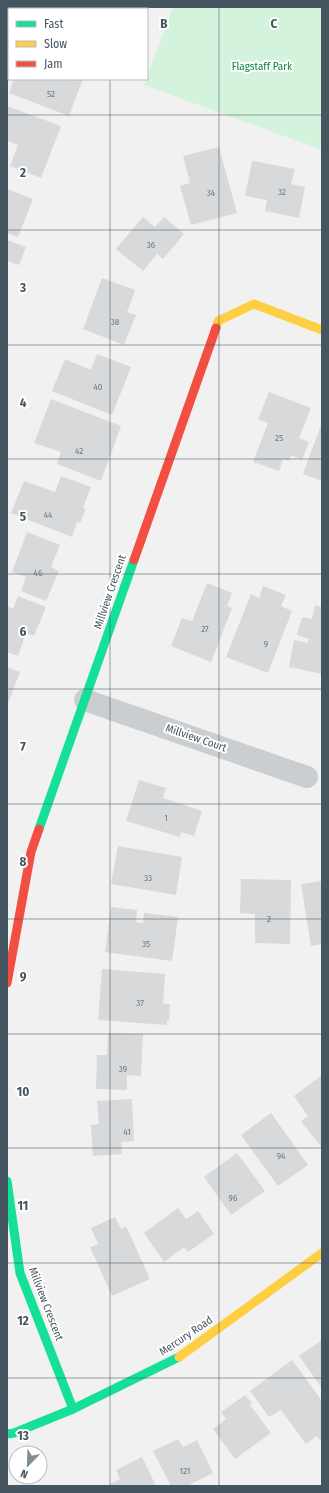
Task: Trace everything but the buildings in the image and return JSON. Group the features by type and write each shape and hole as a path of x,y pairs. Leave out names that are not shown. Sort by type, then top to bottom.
{"street":[{"name":"Millview Crescent","path":"7,983 31,852 218,320 254,304 322,330"},
{"name":"Millview Court","path":"85,700 307,777"},
{"name":"Millview Crescent","path":"7,1181 20,1273 73,1409"},
{"name":"Mercury Road","path":"7,1434 73,1409 175,1360 322,1252"}],"green space":[{"name":"Flagstaff Park","path":"173,7 322,7 322,150 144,85 146,80 148,80 148,74"}],"traffic: fast":[{"path":"39,829 134,560"},
{"path":"7,1181 20,1273 73,1409"},
{"path":"7,1434 14,1433 73,1409 179,1357"}],"traffic: slow":[{"path":"216,328 218,321 254,304 322,330"},
{"path":"179,1357 322,1253"}],"traffic: jam":[{"path":"134,560 216,328"},
{"path":"7,983 31,852 39,829"}]}
